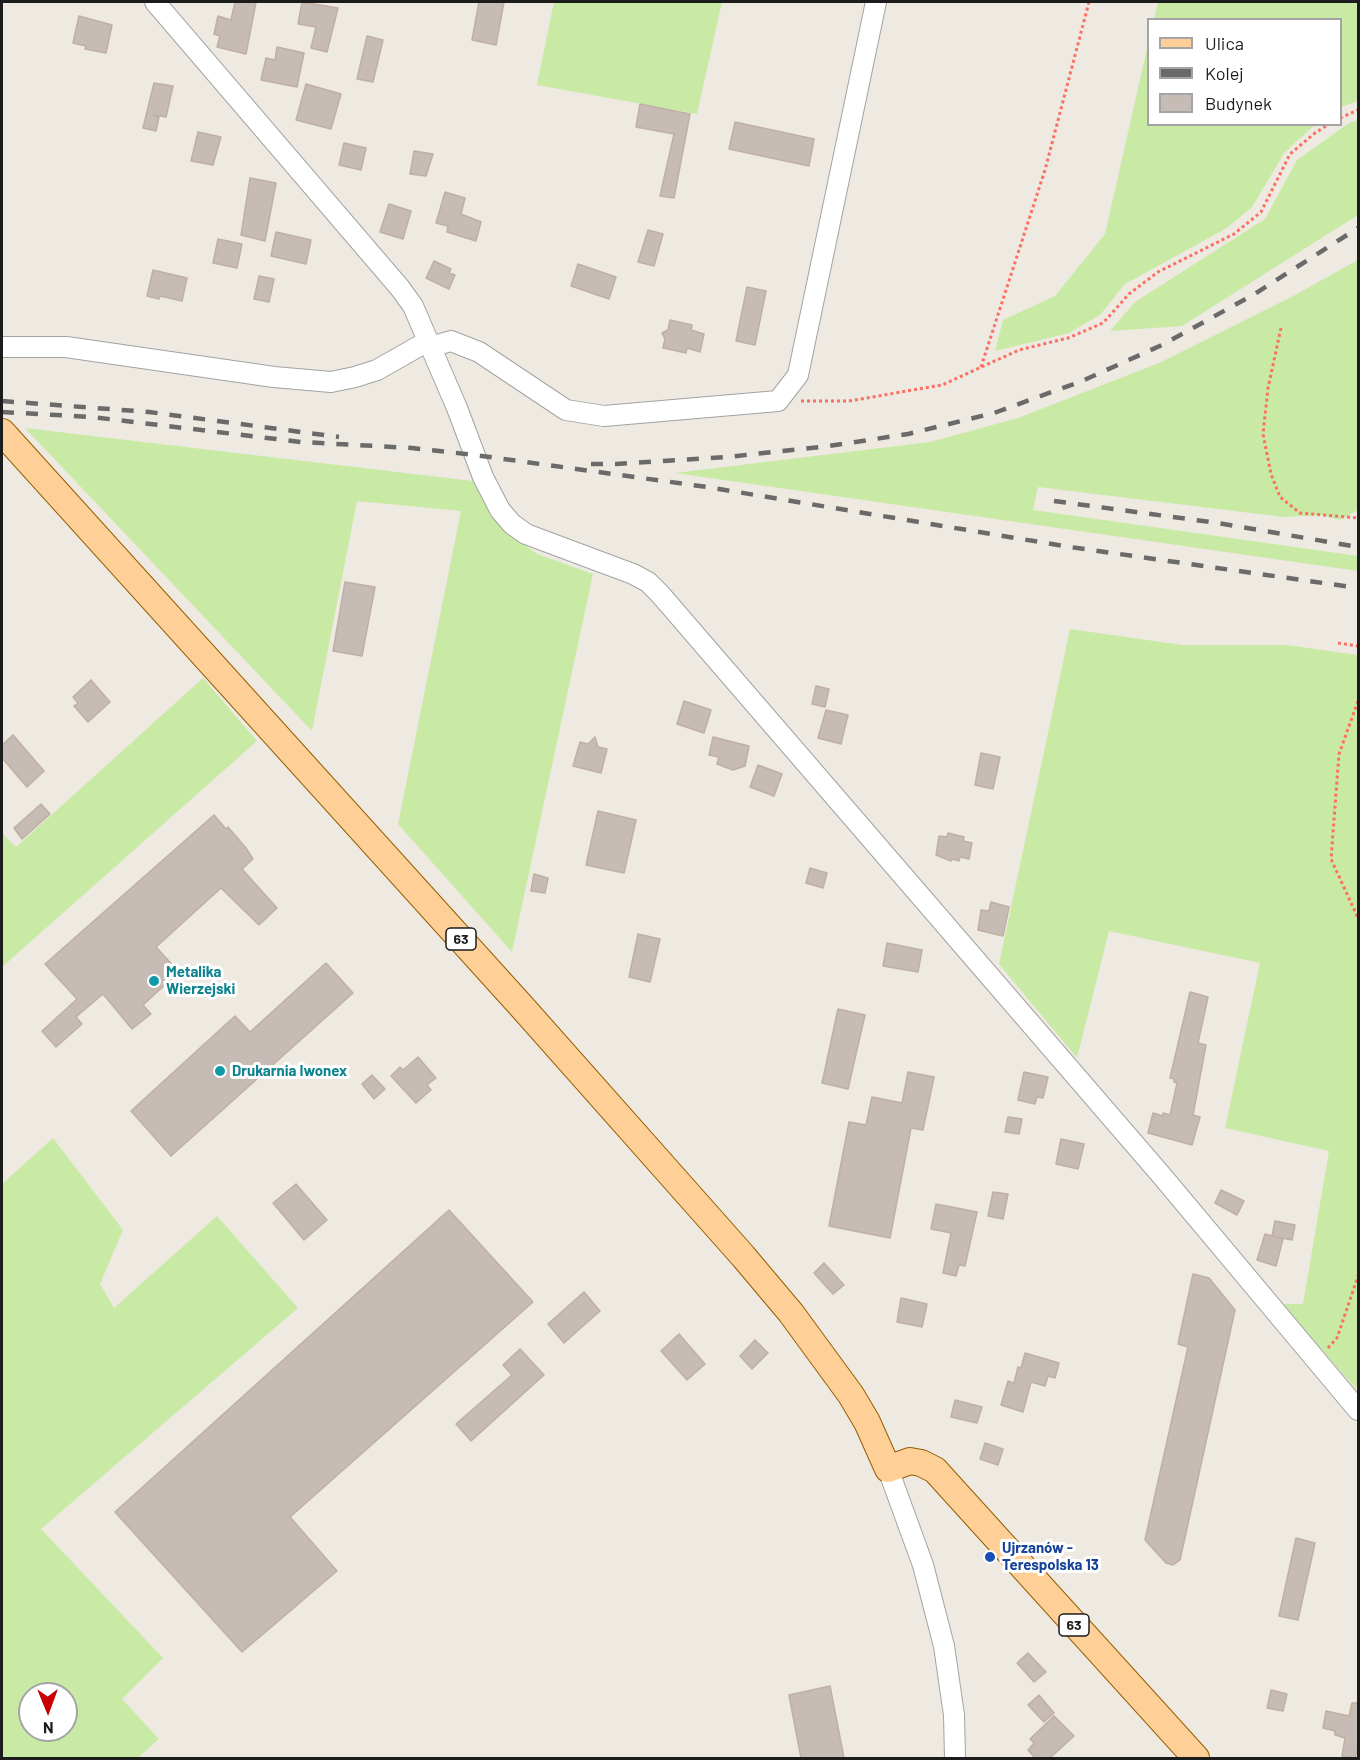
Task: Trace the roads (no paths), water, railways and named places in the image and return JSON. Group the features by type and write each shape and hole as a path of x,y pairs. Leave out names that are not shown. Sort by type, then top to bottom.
{"main road":[{"name":"63","path":"2,432 507,990 743,1256 791,1313 851,1395 867,1422 888,1469 910,1461 921,1463 934,1470 1196,1758"}],"street":[{"path":"155,2 413,306 457,408 483,477 500,510 525,534 633,574 648,582 660,594 1154,1167 1359,1410"},
{"path":"2,347 66,347 274,377 331,382 377,370 429,344 451,341 479,352 566,410 604,416 778,401 798,375 876,2"},
{"path":"888,1469 923,1565 944,1646 954,1715 955,1758"}],"railway":[{"path":"591,464 727,457 829,446 908,434 994,413 1082,381 1162,345 1253,295 1358,228"},
{"path":"2,401 149,412 339,437"},
{"path":"2,412 92,417 301,442 412,448 475,455 707,487 1070,547 1358,588"},
{"path":"1054,501 1218,523 1358,547"}],"place":[{"name":"Metalika Wierzejski","path":"154,981"},
{"name":"Drukarnia Iwonex","path":"220,1071"},
{"name":"Ujrzanów - Terespolska 13","path":"990,1557"}]}
